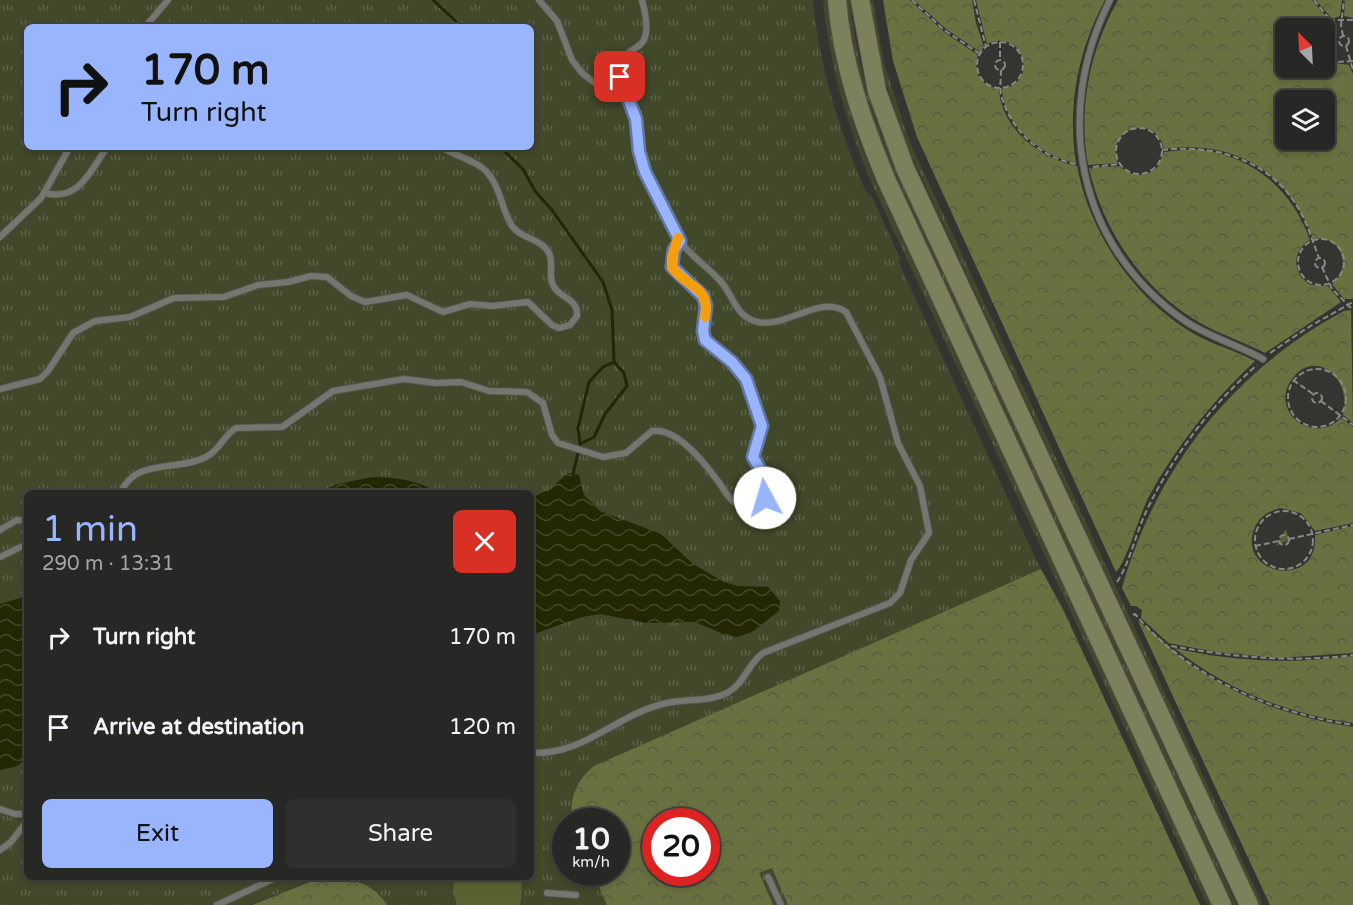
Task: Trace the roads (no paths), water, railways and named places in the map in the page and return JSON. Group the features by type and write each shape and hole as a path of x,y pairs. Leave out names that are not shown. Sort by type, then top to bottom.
{"street":[{"path":"837,0 843,45 855,97 886,179 1222,905"},
{"path":"860,0 877,91 905,168 1249,905"}],"lane":[{"path":"148,24 168,0"},
{"path":"539,0 557,21 572,60 582,73 610,95 627,98"},
{"path":"534,753 553,751 582,743 654,706 721,696 738,685 754,660 763,653 833,627 853,615 890,603 900,593 911,560 929,533 920,486 898,443 880,377 846,312 830,307 779,322 761,322 747,318 738,311 722,283 680,241 645,172 639,151 639,129 619,70 625,57 641,45 647,36 642,0"},
{"path":"1110,0 1092,40 1083,76 1078,128 1088,192 1118,252 1145,286 1171,310 1198,329 1263,359"},
{"path":"0,237 45,193 68,150"},
{"path":"45,193 62,194 80,186 89,177 105,150"},
{"path":"0,389 40,379 48,371 73,333 95,321 137,315 174,298 224,297 258,285 288,282 311,276 327,278 351,296 365,302 407,295 443,312 470,304 492,306 528,302 552,325 559,328 570,325 577,316 577,310 574,303 554,288 551,279 551,261 545,248 512,226 497,189 486,171 472,161 448,150"},
{"path":"122,490 127,481 137,472 208,456 236,428 282,427 333,391 395,380 461,382 495,392 527,392 543,403 555,440 584,452 615,457 631,450 649,432 664,431 675,436 709,470 736,503 748,506 758,503 770,491 769,482 753,457 762,426 739,368 705,340 703,331 706,306 703,296 692,283 675,271 672,264 674,250 680,241"},
{"path":"0,530 17,520 24,521"},
{"path":"0,557 24,545"},
{"path":"0,809 24,813"},
{"path":"0,850 11,842 24,825"},
{"path":"768,877 781,905"},
{"path":"218,905 271,880"},
{"path":"547,893 576,896"}],"water":[{"path":"568,473 579,475 584,495 600,511 661,534 693,564 724,582 738,586 768,587 780,601 779,611 752,632 737,637 728,636 695,622 646,623 600,614 582,617 534,634 534,497 550,489"},
{"path":"372,477 390,478 406,480 432,490 323,490 338,484"},
{"path":"24,597 24,761 15,767 0,770 0,604"}],"waterway":[{"path":"433,0 459,24"},
{"path":"503,150 523,169 535,191 552,210 603,282 612,310 614,362 603,367 589,382 578,428 580,444 573,474"},
{"path":"580,444 594,437 605,414 627,386 624,373 614,362"}]}
